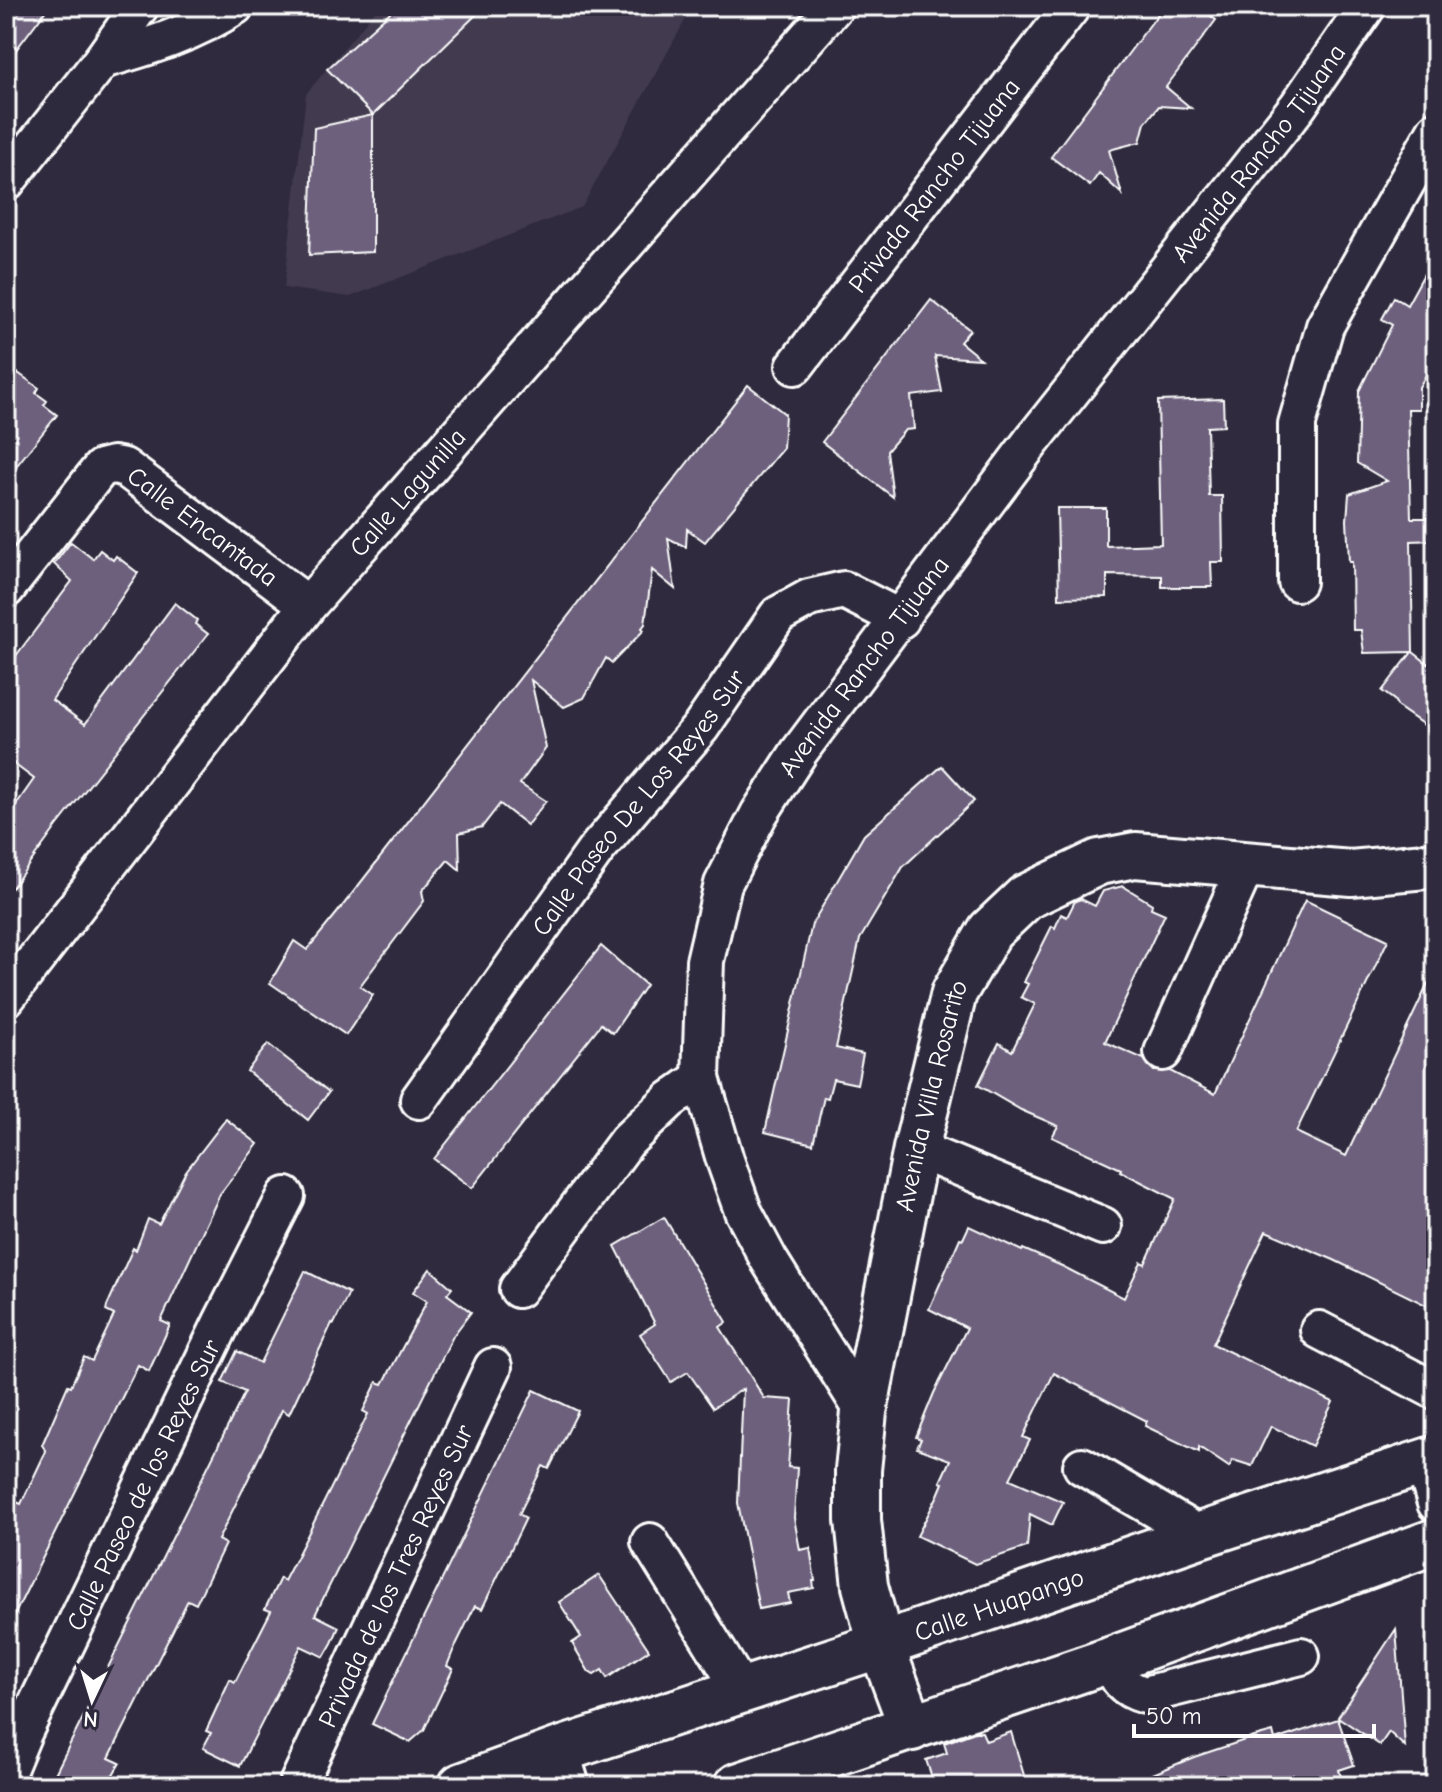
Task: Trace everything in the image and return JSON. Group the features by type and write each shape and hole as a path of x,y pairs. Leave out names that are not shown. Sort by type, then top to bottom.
{"main road":[{"name":"Avenida Villa Rosarito","path":"912,1728 881,1645 865,1586 858,1520 858,1470 864,1412 916,1149 954,993 990,931 1026,897 1099,862 1135,855 1351,873 1435,867"},
{"name":"Calle Huapango","path":"461,1786 565,1768 742,1691 1200,1535 1432,1475"},
{"path":"737,1786 1110,1660 1436,1541"}],"street":[{"path":"6,182 102,60 140,6"},
{"name":"Calle Lagunilla","path":"6,998 308,605 835,6"},
{"name":"Privada Rancho Tijuana","path":"795,366 1072,6"},
{"name":"Avenida Rancho Tijuana","path":"864,1412 769,1260 743,1211 701,1078 705,961 723,884 759,814 799,752 1031,442 1298,106 1367,6"},
{"path":"102,60 152,46 220,9"},
{"path":"1297,582 1297,424 1325,326 1436,130"},
{"name":"Calle Encantada","path":"6,589 101,468 113,465 124,467 308,605"},
{"name":"Calle Paseo De Los Reyes Sur","path":"419,1100 596,850 701,727 778,615 809,598 844,590 901,619"},
{"path":"1163,1052 1247,864"},
{"path":"518,1289 627,1141 670,1100 701,1078"},
{"path":"916,1149 1103,1226"},
{"name":"Calle Paseo de los Reyes Sur","path":"6,1774 201,1364 286,1196"},
{"path":"1319,1330 1436,1391"},
{"name":"Privada de los Tres Reyes Sur","path":"297,1786 493,1367"},
{"path":"1082,1466 1200,1535"},
{"path":"650,1542 742,1691"},
{"path":"1110,1660 1120,1684 1131,1692 1145,1695 1301,1656"}],"shaded area":[{"path":"379,6 693,6 582,207 350,297 284,288 306,94"}],"building":[{"path":"6,6 49,6 6,63"},
{"path":"397,6 485,6 373,115 327,69"},
{"path":"1164,6 1198,6 1216,20 1166,87 1191,108 1159,106 1145,123 1140,142 1109,150 1122,194 1099,173 1090,186 1051,157"},
{"path":"373,115 373,252 309,255 314,128"},
{"path":"1436,252 1436,358 1419,387 1419,409 1408,409 1411,518 1436,518 1436,540 1411,541 1413,652 1436,670 1436,714 1427,727 1398,707 1382,691 1412,652 1364,653 1361,630 1353,630 1352,562 1349,562 1347,520 1349,494 1387,481 1357,463 1359,391 1392,325 1382,319 1394,297 1407,305"},
{"path":"931,300 970,330 960,342 981,359 935,356 942,392 911,396 914,429 905,430 887,451 893,497 822,442"},
{"path":"18,373 39,388 36,393 47,401 44,405 57,415 6,479 6,388"},
{"path":"748,385 785,414 783,448 705,542 687,529 686,547 668,538 675,589 652,570 644,630 612,663 606,658 584,698 564,707 531,680 546,748 520,784 546,801 527,825 500,804 482,827 459,833 460,870 448,860 422,891 424,901 360,986 373,995 346,1035 270,983 294,941 307,950 337,913"},
{"path":"1223,399 1224,426 1207,427 1209,496 1222,496 1223,562 1211,562 1212,587 1162,587 1162,576 1107,575 1107,597 1059,598 1057,508 1106,508 1106,546 1161,544 1158,401"},
{"path":"71,542 93,559 100,550 113,560 116,556 138,573 52,700 85,724 175,603 197,620 195,624 208,634 6,896 6,819 34,779 6,758 6,651 15,657 72,581 54,564"},
{"path":"942,766 974,801 903,867 860,939 836,1048 863,1054 857,1084 833,1079 828,1098 824,1097 813,1144 765,1132 812,924 864,835"},
{"path":"1123,886 1152,904 1151,908 1165,914 1105,1042 1144,1059 1154,1071 1170,1071 1215,1094 1305,900 1388,940 1296,1132 1346,1156 1436,967 1436,1310 1266,1231 1213,1344 1333,1402 1312,1446 1271,1426 1252,1466 1233,1460 1229,1467 1199,1447 1199,1452 1145,1426 1147,1421 1054,1373 1023,1437 1030,1440 1010,1479 1063,1502 1052,1525 1030,1514 1027,1547 975,1564 917,1536 938,1495 950,1460 917,1448 921,1439 916,1437 967,1328 929,1309 960,1238 963,1239 969,1226 1062,1266 1124,1298 1141,1262 1145,1264 1175,1199 1121,1169 1052,1137 1058,1126 1021,1110 978,1085 999,1043 1012,1051 1035,1004 1021,997 1028,984 1024,982 1052,926 1055,928 1061,914 1067,917 1075,901 1081,899 1095,906 1103,891"},
{"path":"601,946 646,985 613,1033 601,1024 472,1188 434,1159"},
{"path":"268,1044 329,1092 308,1120 247,1071"},
{"path":"226,1119 258,1144 220,1194 161,1321 170,1325 149,1371 138,1365 6,1632 6,1515 14,1501 21,1504 46,1451 42,1445 68,1385 71,1386 84,1357 92,1361 114,1315 106,1311 107,1306 148,1219 159,1224 186,1171"},
{"path":"664,1217 727,1322 720,1327 764,1398 793,1400 788,1467 797,1468 794,1518 800,1550 810,1548 815,1581 814,1588 788,1593 790,1603 759,1609 738,1503 743,1389 713,1408 688,1372 671,1382 640,1334 655,1324 615,1246"},
{"path":"430,1269 452,1288 447,1294 471,1312 453,1336 315,1615 339,1627 332,1643 324,1657 301,1646 240,1766 203,1748 211,1733 206,1731 230,1679 235,1682 271,1611 265,1609 280,1578 284,1581 368,1414 363,1411 377,1382 383,1384 427,1301 413,1292"},
{"path":"305,1271 349,1293 289,1414 282,1410 218,1540 225,1544 196,1604 188,1600 109,1758 120,1763 106,1786 49,1786 245,1392 222,1382 237,1351 260,1363"},
{"path":"534,1390 578,1411 549,1469 543,1466 519,1514 526,1518 482,1609 475,1606 453,1651 447,1666 453,1669 424,1730 410,1742 372,1724"},
{"path":"599,1575 649,1650 607,1678 602,1670 594,1675 589,1672 572,1643 581,1637 559,1602"},
{"path":"1396,1629 1405,1747 1389,1732 1380,1745 1338,1717"},
{"path":"1338,1719 1354,1765 1339,1770 1343,1784 1293,1786 1293,1775 1265,1786 1124,1786 1251,1738 1273,1732 1275,1740"},
{"path":"982,1732 986,1741 1011,1732 1026,1782 1008,1786 935,1786 926,1760 947,1753 944,1743"}]}
